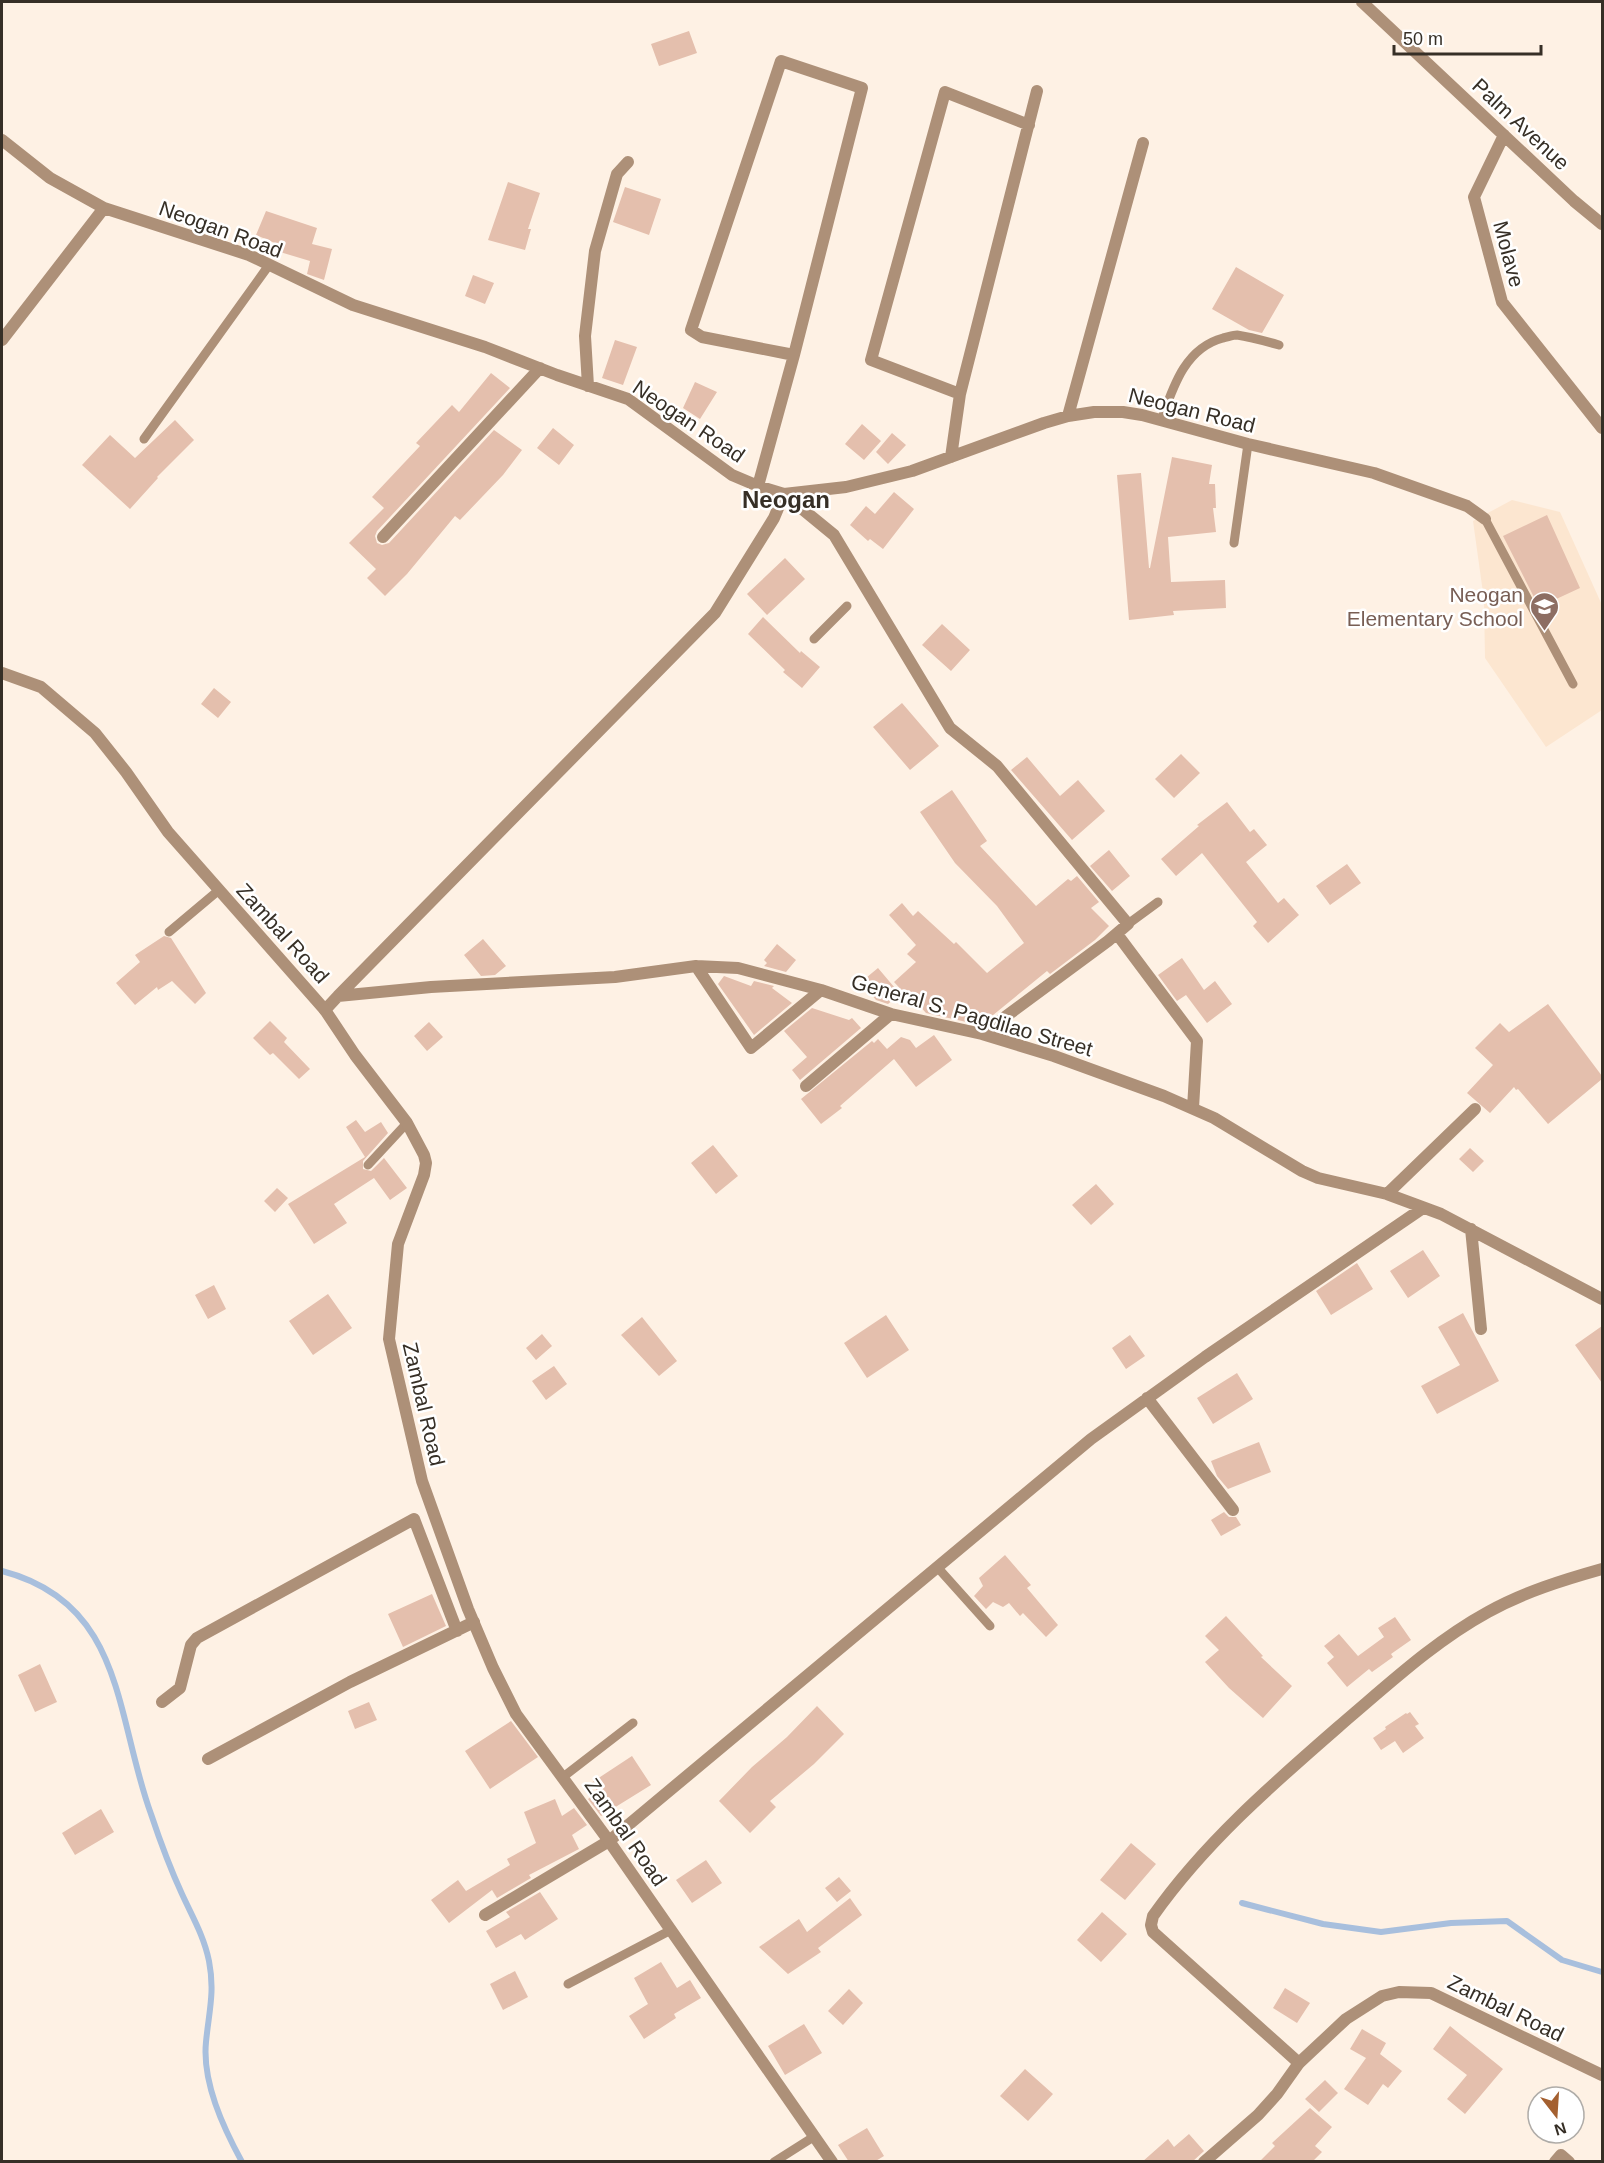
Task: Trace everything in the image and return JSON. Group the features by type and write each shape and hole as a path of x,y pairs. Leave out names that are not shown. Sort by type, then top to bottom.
{"street":[{"name":"Palm Avenue","path":"1362,2 1574,201 1602,224"},
{"path":"758,486 794,355 862,88 781,61 691,330 702,337 794,355"},
{"path":"951,457 960,394 1037,91"},
{"path":"960,394 871,360 945,92 1029,125"},
{"name":"Molave","path":"1504,135 1474,198 1502,302 1602,428"},
{"name":"Neogan Road","path":"2,140 50,178 104,208 249,255 353,305 485,347 628,399 732,475 784,494 874,481 912,471 1068,416 1094,412 1123,412 1374,473 1467,506 1485,519"},
{"path":"1068,416 1143,143"},
{"path":"588,386 585,336 596,251 617,174 628,162"},
{"path":"2,340 104,208"},
{"path":"383,537 540,368"},
{"path":"325,1010 715,613 774,518 784,494 834,535 950,728 997,766 1128,924 982,1034"},
{"name":"Zambal Road","path":"2,674 41,687 95,733 126,772 168,832 325,1010 355,1055 407,1123 426,1163 424,1175 398,1244 389,1339 422,1481 474,1622 493,1668 516,1714 609,1841 832,2162"},
{"path":"1117,934 1197,1041 1193,1107"},
{"path":"696,966 751,1048 821,990"},
{"name":"General S. Pagdilao Street","path":"338,996 431,987 615,977 696,966 738,968 821,990 891,1014 982,1034 1054,1056 1193,1107 1302,1171 1318,1178 1387,1194 1441,1214 1602,1299"},
{"path":"806,1086 891,1014"},
{"path":"1387,1194 1475,1109"},
{"path":"485,1915 609,1841 1091,1439 1423,1208"},
{"path":"1471,1229 1481,1329"},
{"path":"1147,1398 1233,1510"},
{"path":"162,1702 180,1688 191,1645 197,1638 414,1519 457,1631"},
{"path":"1299,2063 1153,1932 1151,1925 1153,1916 1210,1846 1274,1783 1408,1667 1487,1612 1520,1596 1560,1581 1602,1569"},
{"path":"208,1759 350,1682 474,1622"},
{"name":"Zambal Road","path":"1204,2162 1258,2115 1277,2094 1299,2063 1346,2019 1382,1996 1399,1992 1431,1994 1602,2075"},
{"path":"1555,2162 1561,2155 1569,2162"}],"lane":[{"path":"144,438 269,265"},
{"path":"1161,421 1172,390 1194,353 1215,340 1235,335 1279,345"},
{"path":"1234,543 1248,444"},
{"path":"1485,519 1573,684"},
{"path":"814,639 847,606"},
{"path":"169,932 219,890"},
{"path":"1128,924 1158,902"},
{"path":"368,1165 407,1123"},
{"path":"938,1568 990,1626"},
{"path":"563,1777 633,1723"},
{"path":"568,1984 671,1930"},
{"path":"774,2162 814,2136"}],"shaded area":[{"name":"Neogan Elementary School","path":"1512,500 1560,512 1602,605 1602,710 1546,747 1485,658 1484,600 1473,521"}],"building":[{"path":"689,31 697,53 659,66 651,44"},
{"path":"508,182 540,193 528,229 531,229 525,250 488,240"},
{"path":"625,187 661,199 649,235 613,222"},
{"path":"266,211 317,228 312,244 332,249 324,280 307,274 310,261 280,252 282,246 256,235"},
{"path":"1236,267 1284,295 1262,333 1249,330 1212,309"},
{"path":"473,275 494,283 485,304 465,296"},
{"path":"615,340 637,347 623,385 602,378"},
{"path":"491,373 510,388 377,531 375,536 377,543 382,545 389,543 494,430 522,450 503,475 460,520 455,516 407,574 385,596 367,578 376,569 349,543 384,508 372,497 420,446 416,443 452,405 459,412"},
{"path":"695,382 717,392 700,419 683,408"},
{"path":"175,420 194,440 157,477 130,509 82,465 110,435 135,458"},
{"path":"862,424 881,441 864,460 845,444"},
{"path":"553,428 574,445 559,465 537,448"},
{"path":"892,433 906,445 888,464 876,452"},
{"path":"1172,457 1212,465 1209,484 1215,484 1216,508 1213,508 1216,532 1168,537 1171,582 1225,580 1226,608 1173,611 1174,615 1129,620 1117,475 1141,473 1150,568"},
{"path":"894,492 914,509 883,549 870,539 868,541 850,525 866,506 875,514"},
{"path":"1547,515 1580,588 1539,607 1503,536"},
{"path":"785,558 805,579 767,615 747,594"},
{"path":"763,617 800,653 801,651 820,667 802,688 783,672 785,670 748,634"},
{"path":"942,624 970,650 951,671 922,645"},
{"path":"214,688 231,702 218,718 201,704"},
{"path":"902,703 939,746 910,770 873,727"},
{"path":"1181,754 1200,773 1174,798 1155,779"},
{"path":"1027,757 1060,796 1078,780 1105,811 1072,840 1011,770"},
{"path":"952,790 987,841 980,846 1036,906 1068,879 1071,881 1077,876 1099,902 1091,908 1109,926 1095,940 1050,974 1047,971 987,1020 982,1015 971,1023 926,1013 894,982 916,962 907,954 916,945 889,915 902,903 913,916 918,911 954,944 956,942 987,973 1024,943 997,906 955,863 920,812"},
{"path":"1227,802 1250,832 1254,829 1267,845 1246,862 1278,903 1284,898 1299,915 1268,943 1253,926 1257,922 1202,853 1176,876 1161,859 1199,826 1197,825"},
{"path":"1109,850 1130,876 1112,891 1090,866"},
{"path":"1347,864 1361,883 1330,905 1316,886"},
{"path":"164,936 171,938 206,993 195,1004 172,981 158,990 157,987 135,1005 116,983 140,962 135,955"},
{"path":"483,939 506,966 495,975 481,976 464,955"},
{"path":"777,944 796,960 786,972 764,966 767,963 764,960"},
{"path":"1182,958 1204,990 1215,981 1232,1004 1207,1023 1186,995 1177,1001 1158,975"},
{"path":"878,968 900,994 888,1004 876,1000 861,982"},
{"path":"724,976 751,986 754,981 774,986 772,988 792,1003 754,1035 718,984"},
{"path":"1548,1004 1602,1079 1548,1124 1514,1087 1490,1113 1467,1093 1493,1065 1475,1048 1500,1023 1509,1032"},
{"path":"812,1008 849,1020 852,1018 861,1028 800,1080 792,1070 807,1057 784,1031"},
{"path":"270,1021 287,1038 284,1042 310,1069 299,1079 273,1053 270,1055 253,1038"},
{"path":"429,1022 443,1037 427,1051 414,1036"},
{"path":"934,1035 952,1060 916,1087 894,1059 840,1106 842,1108 821,1124 801,1099 872,1041 874,1043 878,1039 887,1049 901,1037 910,1040 916,1048"},
{"path":"356,1120 365,1132 381,1122 388,1133 363,1161 363,1169 371,1171 384,1158 407,1188 390,1200 374,1178 334,1204 347,1223 314,1244 288,1204 365,1157 346,1127"},
{"path":"713,1145 738,1176 716,1194 691,1163"},
{"path":"1470,1148 1484,1161 1473,1172 1459,1159"},
{"path":"1096,1184 1114,1204 1091,1225 1072,1205"},
{"path":"277,1188 288,1198 275,1212 264,1201"},
{"path":"1423,1250 1440,1276 1408,1298 1390,1271"},
{"path":"1357,1263 1373,1289 1331,1315 1316,1291"},
{"path":"214,1285 226,1309 208,1319 195,1295"},
{"path":"328,1294 352,1328 313,1355 289,1321"},
{"path":"1463,1313 1499,1381 1437,1414 1421,1386 1460,1365 1438,1327"},
{"path":"886,1315 909,1350 867,1378 844,1343"},
{"path":"642,1317 677,1361 659,1376 621,1335"},
{"path":"1602,1326 1602,1383 1575,1345"},
{"path":"542,1334 552,1346 536,1360 526,1348"},
{"path":"1130,1335 1145,1356 1126,1369 1112,1348"},
{"path":"554,1366 567,1384 546,1400 532,1381"},
{"path":"1237,1373 1253,1399 1213,1424 1197,1398"},
{"path":"1259,1442 1271,1472 1228,1489 1217,1476 1211,1461"},
{"path":"1224,1512 1229,1517 1236,1517 1241,1525 1221,1536 1211,1520"},
{"path":"1005,1555 1031,1585 1027,1588 1058,1625 1046,1637 1023,1613 1020,1616 1009,1603 1003,1607 993,1602 986,1609 974,1596 983,1586 979,1578"},
{"path":"432,1594 446,1626 403,1647 388,1614"},
{"path":"1226,1616 1263,1656 1261,1657 1292,1686 1263,1718 1229,1688 1205,1662 1219,1650 1205,1636"},
{"path":"1395,1617 1411,1640 1391,1654 1393,1657 1372,1672 1369,1669 1347,1687 1327,1663 1334,1657 1324,1646 1339,1634 1358,1656 1384,1637 1378,1628"},
{"path":"40,1664 57,1702 35,1712 18,1675"},
{"path":"369,1702 377,1720 355,1729 348,1711"},
{"path":"817,1706 844,1734 814,1764 770,1801 776,1807 750,1833 719,1801"},
{"path":"1410,1712 1419,1724 1415,1726 1424,1738 1403,1753 1395,1741 1381,1750 1373,1738 1386,1729 1385,1727"},
{"path":"511,1721 538,1757 490,1789 465,1751"},
{"path":"632,1756 651,1785 601,1816 588,1799 598,1792 591,1783"},
{"path":"555,1799 562,1816 574,1808 587,1825 572,1835 579,1849 529,1875 531,1878 497,1898 492,1890 449,1923 431,1900 458,1880 466,1891 510,1865 507,1859 536,1843 524,1812"},
{"path":"101,1809 114,1832 75,1855 62,1833"},
{"path":"1131,1843 1156,1864 1125,1900 1100,1880"},
{"path":"706,1860 722,1883 692,1903 676,1880"},
{"path":"839,1877 851,1891 837,1902 825,1888"},
{"path":"540,1892 558,1919 525,1940 521,1934 496,1948 486,1931 510,1917 506,1912"},
{"path":"850,1898 862,1915 818,1948 821,1952 788,1974 759,1947 799,1919 807,1932"},
{"path":"1102,1912 1127,1934 1101,1962 1077,1940"},
{"path":"661,1962 677,1988 690,1980 701,1998 674,2014 676,2018 644,2039 629,2016 648,2004 634,1978"},
{"path":"515,1971 528,1997 503,2010 490,1984"},
{"path":"1285,1988 1310,2003 1297,2023 1273,2008"},
{"path":"849,1989 863,2003 843,2025 828,2011"},
{"path":"804,2024 822,2053 785,2075 768,2046"},
{"path":"1450,2026 1503,2069 1465,2114 1447,2099 1467,2075 1433,2049"},
{"path":"1362,2029 1386,2043 1380,2054 1402,2071 1388,2088 1383,2084 1368,2105 1344,2089 1366,2058 1350,2049"},
{"path":"1025,2069 1053,2094 1028,2121 1000,2096"},
{"path":"1325,2080 1338,2093 1319,2112 1305,2099"},
{"path":"1310,2108 1332,2127 1315,2146 1322,2152 1312,2162 1259,2162 1275,2146 1272,2143"},
{"path":"867,2128 884,2156 874,2162 849,2162 838,2145"},
{"path":"1189,2134 1204,2151 1192,2162 1142,2162 1168,2139 1174,2147"}],"waterway":[{"path":"2,1571 42,1587 72,1609 94,1636 109,1668 154,1824 207,1952 211,1972 211,2002 206,2042 207,2073 215,2104 242,2162"},
{"path":"1242,1903 1323,1924 1381,1932 1451,1923 1507,1921 1562,1960 1602,1972"}],"place":[{"name":"Neogan Elementary School","path":"1544,632"}],"district":[{"name":"Neogan","path":"786,499"}]}
